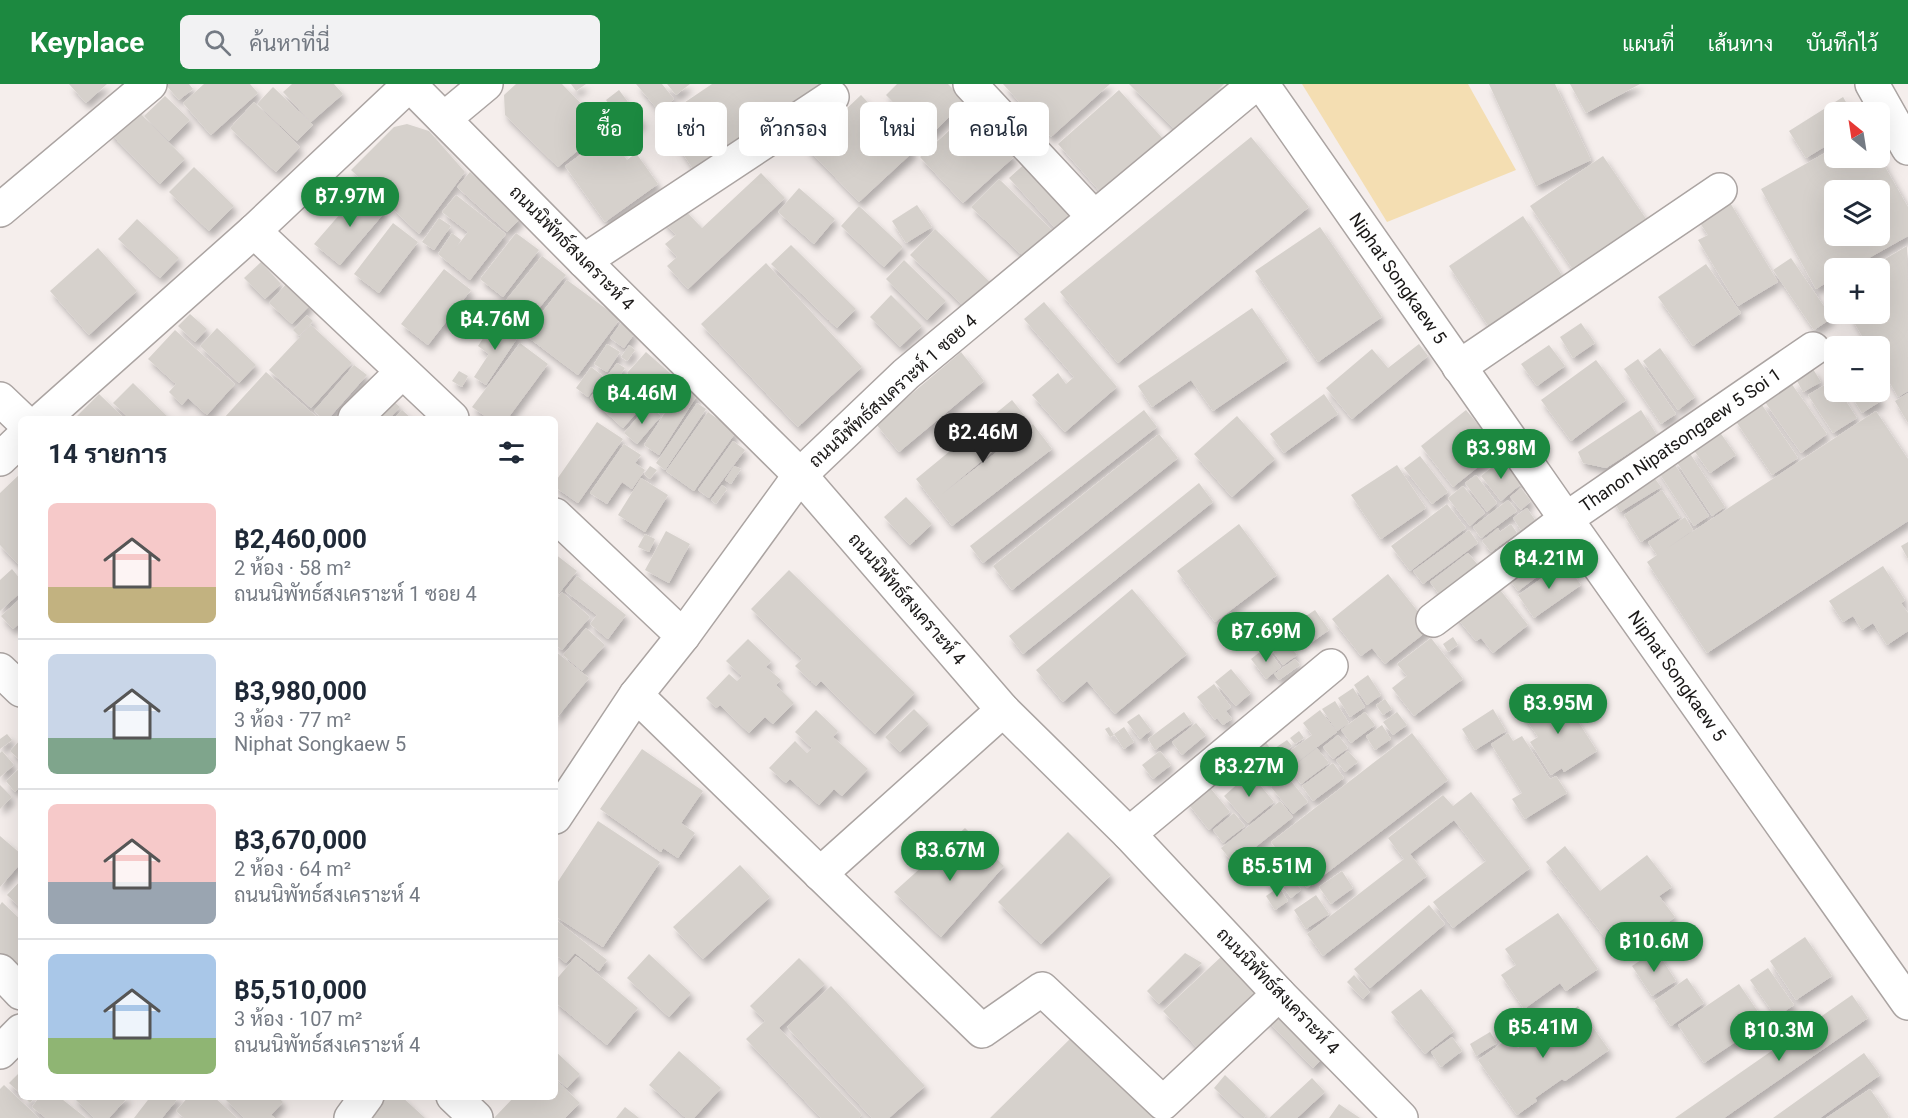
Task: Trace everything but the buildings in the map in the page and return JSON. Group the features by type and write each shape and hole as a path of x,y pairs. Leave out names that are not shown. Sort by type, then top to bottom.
{"street":[{"path":"0,210 150,84"},
{"path":"46,416 254,231 410,84"},
{"name":"ถนนนิพัทธ์สงเคราะห์ 4","path":"410,84 584,261 800,475 1004,711 1129,834 1279,994 1401,1118"},
{"path":"444,119 486,84"},
{"path":"970,84 1094,217"},
{"name":"ถนนนิพัทธ์สงเคราะห์ 1 ซอย 4","path":"558,813 636,695 683,636 800,475 906,374 1255,84"},
{"name":"Niphat Songkaew 5","path":"1262,84 1908,1003"},
{"path":"1872,84 1908,148"},
{"path":"584,261 832,97"},
{"path":"1459,367 1720,190"},
{"path":"254,231 450,416"},
{"name":"Thanon Nipatsongaew 5 Soi 1","path":"1433,620 1566,519 1813,349"},
{"path":"356,416 402,372"},
{"path":"0,399 18,416"},
{"path":"0,459 18,443"},
{"path":"558,518 683,636"},
{"path":"1129,834 1331,666"},
{"path":"0,670 18,687"},
{"path":"636,695 982,1031 1042,989 1163,1103 1279,994"},
{"path":"820,874 1004,711"},
{"path":"0,971 18,990"},
{"path":"0,1052 18,1034"},
{"path":"351,1118 364,1100"},
{"path":"457,1100 476,1118"}],"shaded area":[{"path":"1302,84 1468,84 1516,170 1387,222"}]}
